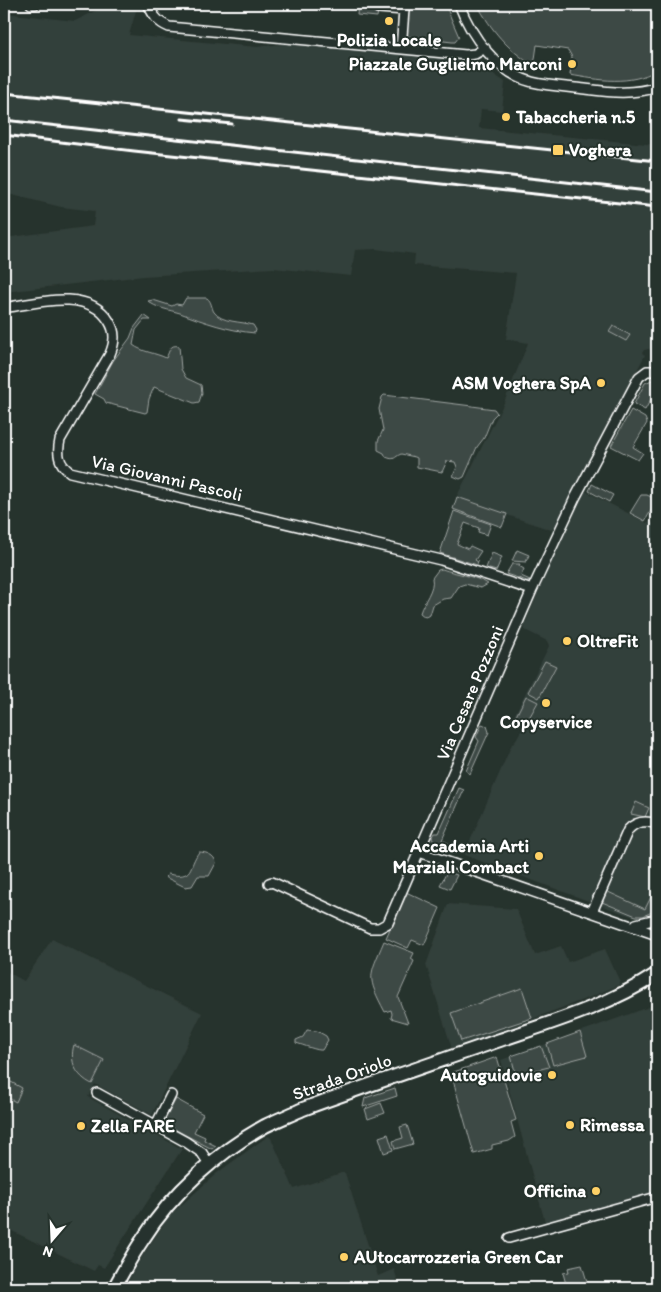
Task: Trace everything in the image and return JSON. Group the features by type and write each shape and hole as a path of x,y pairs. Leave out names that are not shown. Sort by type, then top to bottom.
{"street":[{"path":"148,4 160,23 169,27 466,55 475,54 485,48"},
{"path":"459,4 475,35 498,62 512,74 534,83 624,93 657,87"},
{"path":"378,8 404,10 400,49"},
{"name":"Via Giovanni Pascoli","path":"4,308 72,300 83,301 91,304 105,315 113,330 114,342 110,354 60,440 59,460 70,472 441,560 532,590"},
{"name":"Via Cesare Pozzoni","path":"269,883 272,882 370,928 379,928 388,923 516,626 575,498 639,377 647,371 655,371"},
{"path":"592,912 628,830 633,825 641,822 657,824"},
{"path":"419,852 657,934"},
{"path":"628,924 640,924 657,919"},
{"path":"641,984 657,964"},
{"name":"Strada Oriolo","path":"114,1288 131,1257 158,1218 179,1193 209,1164 266,1126 303,1109 538,1027 606,1001 657,974"},
{"path":"97,1093 194,1147 202,1153 209,1164"},
{"path":"156,1125 171,1095"},
{"path":"509,1238 657,1196"}],"shaded area":[{"path":"109,4 138,4 129,35 257,47 298,42 474,61 505,82 502,111 481,109 479,128 657,145 657,353 649,349 644,350 642,353 645,355 554,531 458,498 457,496 503,405 528,343 506,339 516,273 414,265 415,254 376,249 355,250 351,276 273,268 144,276 4,292 4,238 93,226 95,211 61,207 4,193 4,13 75,21"},
{"path":"358,4 445,4 459,37 455,42 452,42 403,36 406,9 379,6 377,17 357,15"},
{"path":"477,4 657,4 657,70 647,75 625,80 603,80 570,75 572,57 568,50 537,45 534,66 501,39 488,23"},
{"path":"186,298 207,298 217,316 253,325 256,330 255,333 217,326 159,307 148,301 153,300 172,306 176,304 182,305"},
{"path":"144,315 151,320 144,320 136,330 133,345 166,358 173,346 179,346 181,369 186,378 201,385 202,393 199,402 194,403 154,387 149,399 147,412 145,413 106,403 104,399 95,394 113,361"},
{"path":"613,326 630,335 626,341 609,332"},
{"path":"652,380 657,383 657,398 653,395 645,410 634,404 645,383"},
{"path":"384,395 494,409 497,413 492,418 484,438 477,447 464,477 460,479 453,476 457,467 455,462 447,461 442,472 417,467 417,458 415,457 401,454 391,459 378,450 378,441 383,430 379,409"},
{"path":"631,410 645,418 647,423 633,447 643,453 638,460 611,446"},
{"path":"592,484 613,495 609,502 589,491"},
{"path":"584,492 647,523 649,521 657,525 657,912 643,917 631,916 464,855 512,744 523,727 512,720 549,646 547,641 525,630 524,626 557,547"},
{"path":"641,495 647,495 657,500 645,521 630,513"},
{"path":"457,497 507,514 502,527 453,509"},
{"path":"454,511 491,524 487,535 478,532 479,528 465,523 457,544 468,549 470,546 481,551 475,560 478,562 477,565 440,553"},
{"path":"517,550 529,555 526,562 512,561"},
{"path":"492,553 502,557 496,571 486,568"},
{"path":"512,564 520,564 519,566 524,569 521,576 530,580 530,582 506,574"},
{"path":"442,569 472,577 488,584 481,588 465,584 459,586 451,598 443,599 433,605 430,615 425,617 420,613 432,587 432,578 438,570"},
{"path":"545,661 556,666 539,698 528,692"},
{"path":"526,696 538,702 525,725 514,720"},
{"path":"482,724 487,726 489,732 470,774 466,771 479,741 476,737"},
{"path":"459,788 464,790 442,840 452,845 450,852 436,847 432,838 435,833 439,833"},
{"path":"636,802 649,808 645,817 631,814"},
{"path":"199,852 210,854 215,860 216,863 209,876 198,876 192,886 185,887 165,877 168,874 183,875 187,873"},
{"path":"447,872 457,875 450,889 440,885"},
{"path":"606,891 645,909 653,893 657,895 657,910 643,916 636,916 602,902"},
{"path":"406,892 440,908 424,945 412,940 408,948 386,938"},
{"path":"448,904 516,909 535,955 561,946 568,962 605,949 620,982 619,985 452,1049 426,965"},
{"path":"52,939 202,1013 152,1115 95,1084 88,1097 182,1149 104,1268 98,1265 94,1271 4,1227 4,970 24,981"},
{"path":"384,941 414,953 411,959 414,961 398,997 408,1023 391,1018 391,1010 385,1012 372,983 375,962"},
{"path":"522,988 532,1018 461,1041 451,1013"},
{"path":"652,1006 657,1026 657,1191 545,1222 501,1060"},
{"path":"307,1030 317,1031 326,1036 328,1040 322,1050 296,1043 296,1040 303,1037"},
{"path":"580,1032 587,1056 553,1065 547,1044"},
{"path":"74,1045 104,1060 92,1084 86,1081 75,1068 72,1057"},
{"path":"541,1046 549,1067 516,1075 511,1056"},
{"path":"497,1057 516,1120 511,1122 515,1137 509,1141 492,1145 492,1149 474,1154 451,1073"},
{"path":"11,1082 22,1088 16,1102 4,1096 8,1084"},
{"path":"395,1088 397,1096 363,1107 365,1098"},
{"path":"176,1099 203,1114 194,1132 205,1137 204,1140 216,1146 212,1149 163,1123"},
{"path":"381,1103 385,1113 368,1119 365,1109"},
{"path":"407,1125 413,1144 395,1149 393,1141 403,1138 400,1127"},
{"path":"388,1134 393,1150 384,1153 379,1137"},
{"path":"268,1136 271,1138 294,1189 345,1173 378,1276 394,1269 400,1288 125,1288 136,1266 169,1216 217,1173"},
{"path":"582,1265 589,1288 567,1288 563,1273 569,1272 568,1268"}],"railway":[{"path":"4,93 657,161"},
{"path":"182,119 232,124"},
{"path":"4,120 657,192"},
{"path":"4,135 134,151 657,207"}],"place":[{"name":"Polizia Locale","path":"389,21"},
{"name":"Piazzale Guglielmo Marconi","path":"572,64"},
{"name":"Tabaccheria n.5","path":"506,117"},
{"name":"Voghera","path":"558,150"},
{"name":"ASM Voghera SpA","path":"601,383"},
{"name":"OltreFit","path":"567,641"},
{"name":"Copyservice","path":"546,703"},
{"name":"Accademia Arti Marziali Combact","path":"539,856"},
{"name":"Autoguidovie","path":"552,1075"},
{"name":"Rimessa","path":"570,1125"},
{"name":"Zella FARE","path":"81,1126"},
{"name":"Officina","path":"596,1191"},
{"name":"AUtocarrozzeria Green Car","path":"344,1257"}]}
